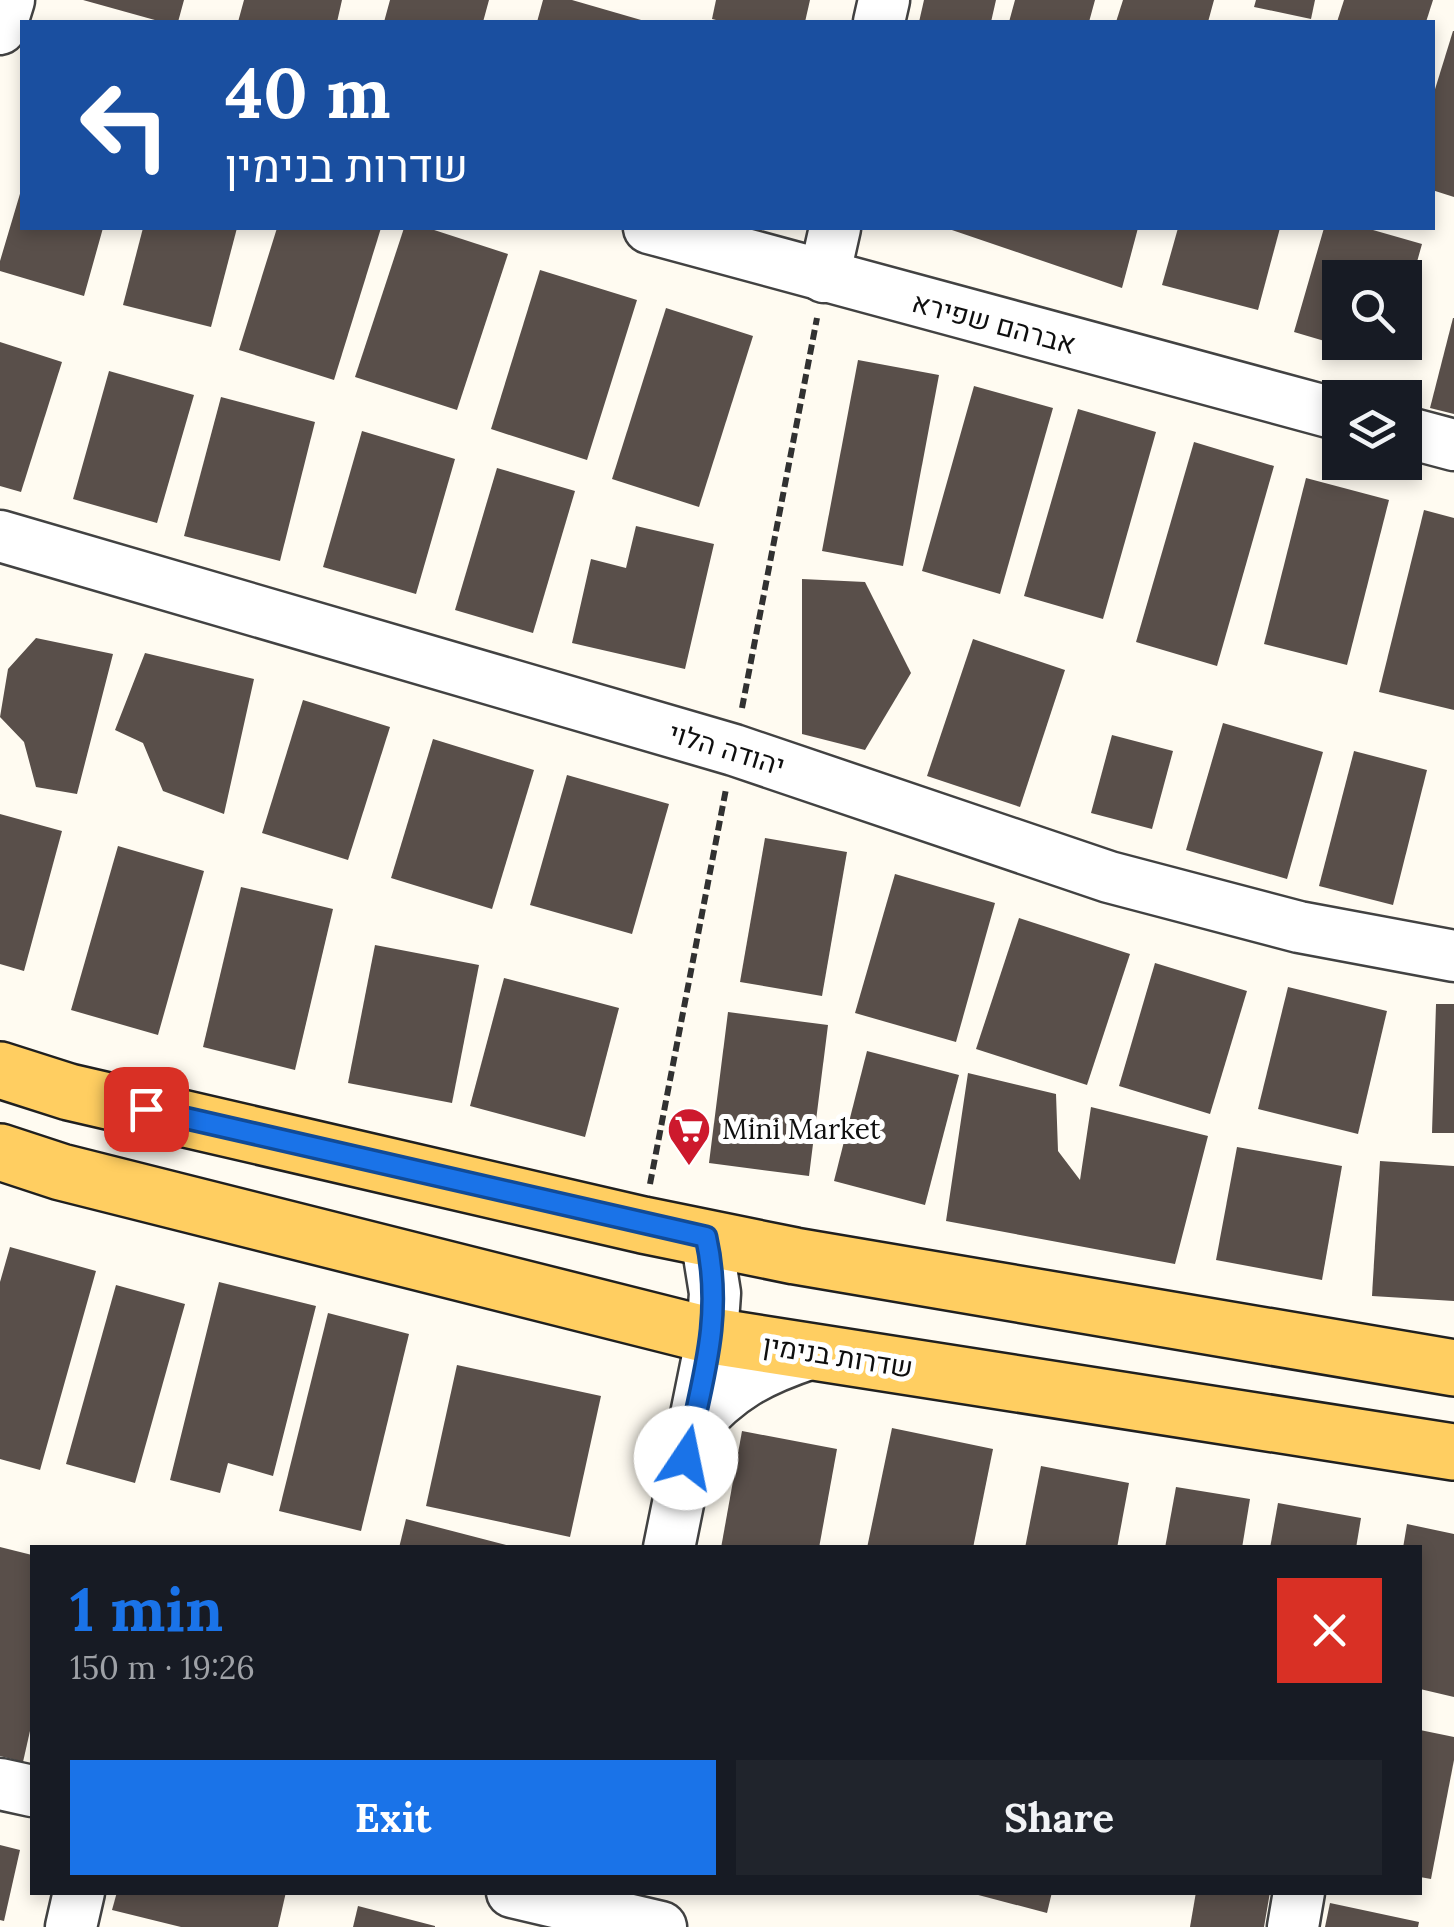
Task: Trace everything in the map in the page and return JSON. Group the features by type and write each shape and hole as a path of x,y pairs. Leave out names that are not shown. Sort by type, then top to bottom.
{"main road":[{"path":"0,1070 88,1096 796,1256 1454,1368"},
{"name":"שדרות בנימין","path":"0,1152 61,1172 712,1336 1454,1452"}],"street":[{"path":"0,29 8,0"},
{"name":"אברהם שפירא","path":"656,230 1322,410"},
{"path":"824,278 835,230"},
{"path":"1422,437 1454,445"},
{"name":"יהודה הלוי","path":"0,536 734,750 1109,877 1299,927 1454,956"},
{"path":"670,1545 712,1336 715,1293 706,1237"},
{"path":"692,1428 711,1406 754,1374 812,1353"},
{"path":"0,1784 30,1790"},
{"path":"71,1927 78,1895"},
{"path":"526,1895 660,1927"},
{"path":"1293,1927 1298,1895"}],"building":[{"path":"83,0 184,0 179,20 155,20"},
{"path":"244,0 342,0 337,20 239,20"},
{"path":"390,0 489,0 484,20 385,20"},
{"path":"543,0 572,0 641,20 538,20"},
{"path":"716,0 810,0 805,20 712,19"},
{"path":"924,0 996,0 991,20 919,20"},
{"path":"1015,0 1095,0 1090,20 1010,20"},
{"path":"1123,0 1214,0 1209,20 1117,20"},
{"path":"1256,0 1315,0 1311,19 1254,7"},
{"path":"1344,0 1433,0 1427,20 1338,20"},
{"path":"1454,31 1454,197 1435,191 1435,89"},
{"path":"20,194 20,230 102,230 84,296 0,271"},
{"path":"142,230 236,230 211,327 123,305"},
{"path":"276,230 380,230 334,380 239,350"},
{"path":"403,230 434,230 508,254 457,410 355,377"},
{"path":"952,230 1137,230 1122,288"},
{"path":"1177,230 1279,230 1258,310 1162,285"},
{"path":"1323,230 1373,230 1422,244 1418,260 1322,260 1322,340 1294,332"},
{"path":"540,270 637,300 587,460 491,429"},
{"path":"666,308 753,336 699,507 612,479"},
{"path":"1454,318 1454,414 1430,408"},
{"path":"0,342 62,362 21,492 0,486"},
{"path":"858,360 939,375 903,566 822,551"},
{"path":"109,371 194,395 157,523 73,499"},
{"path":"974,386 1053,408 1000,594 922,571"},
{"path":"221,397 315,422 280,561 184,536"},
{"path":"1078,409 1156,432 1103,619 1024,596"},
{"path":"362,431 455,459 416,594 323,567"},
{"path":"1194,442 1274,466 1217,666 1136,642"},
{"path":"497,468 575,491 533,633 455,610"},
{"path":"1306,478 1389,500 1347,665 1264,644"},
{"path":"1424,510 1454,518 1454,710 1379,692"},
{"path":"636,526 714,544 685,669 572,643 591,559 626,568"},
{"path":"802,579 865,582 911,673 865,750 802,734"},
{"path":"36,638 113,654 77,794 36,787 24,742 0,717 8,669"},
{"path":"973,639 1065,670 1020,807 927,776"},
{"path":"145,653 254,679 224,814 163,791 143,743 115,730"},
{"path":"303,700 390,727 348,860 262,833"},
{"path":"1223,723 1323,752 1287,879 1186,850"},
{"path":"1112,735 1173,751 1152,829 1091,813"},
{"path":"433,739 534,770 492,909 391,878"},
{"path":"1354,751 1427,770 1393,905 1319,886"},
{"path":"567,775 669,804 632,934 530,905"},
{"path":"0,814 62,831 24,971 0,964"},
{"path":"765,838 847,852 822,996 740,982"},
{"path":"118,846 204,871 158,1035 71,1010"},
{"path":"895,874 995,903 956,1042 855,1013"},
{"path":"241,887 333,909 295,1070 203,1047"},
{"path":"1019,918 1130,954 1087,1085 976,1049"},
{"path":"375,945 479,965 452,1103 348,1083"},
{"path":"1155,963 1247,991 1210,1114 1119,1086"},
{"path":"504,978 619,1008 585,1137 470,1106"},
{"path":"1288,987 1387,1011 1358,1134 1258,1109"},
{"path":"1436,1004 1454,1004 1454,1133 1432,1133"},
{"path":"728,1012 828,1025 809,1176 709,1163"},
{"path":"867,1051 959,1075 925,1205 834,1181"},
{"path":"968,1073 1056,1094 1058,1151 1080,1180 1091,1107 1208,1136 1175,1264 946,1221"},
{"path":"1237,1147 1342,1166 1322,1280 1216,1260"},
{"path":"1380,1161 1454,1166 1454,1301 1372,1296"},
{"path":"10,1247 96,1271 40,1470 0,1459 0,1282"},
{"path":"219,1282 316,1306 273,1476 228,1463 220,1493 170,1480"},
{"path":"116,1285 185,1304 135,1483 66,1464"},
{"path":"328,1313 409,1334 361,1531 279,1511"},
{"path":"457,1365 601,1396 570,1537 426,1506"},
{"path":"892,1428 993,1449 974,1545 868,1545"},
{"path":"742,1431 837,1449 820,1545 722,1545"},
{"path":"1041,1466 1129,1483 1118,1545 1026,1545"},
{"path":"1176,1487 1250,1499 1242,1545 1166,1545"},
{"path":"1278,1503 1361,1518 1356,1545 1271,1545"},
{"path":"406,1519 506,1545 400,1545"},
{"path":"1407,1524 1454,1534 1454,1697 1422,1689 1422,1545 1404,1545"},
{"path":"0,1547 30,1554 30,1731 23,1762 0,1756"},
{"path":"1422,1730 1454,1737 1454,1760 1431,1879 1422,1877"},
{"path":"0,1845 20,1850 4,1921 0,1920"},
{"path":"116,1895 285,1895 278,1927 181,1927 112,1910"},
{"path":"978,1895 1051,1895 1047,1913"},
{"path":"1195,1895 1269,1895 1264,1927 1190,1927"},
{"path":"1330,1903 1419,1922 1418,1927 1325,1927"},
{"path":"358,1906 435,1926 435,1927 353,1927"}],"place":[{"name":"Mini Market","path":"689,1167"}],"route":[{"path":"146,1109 706,1237 715,1293 712,1336 686,1458"}]}
